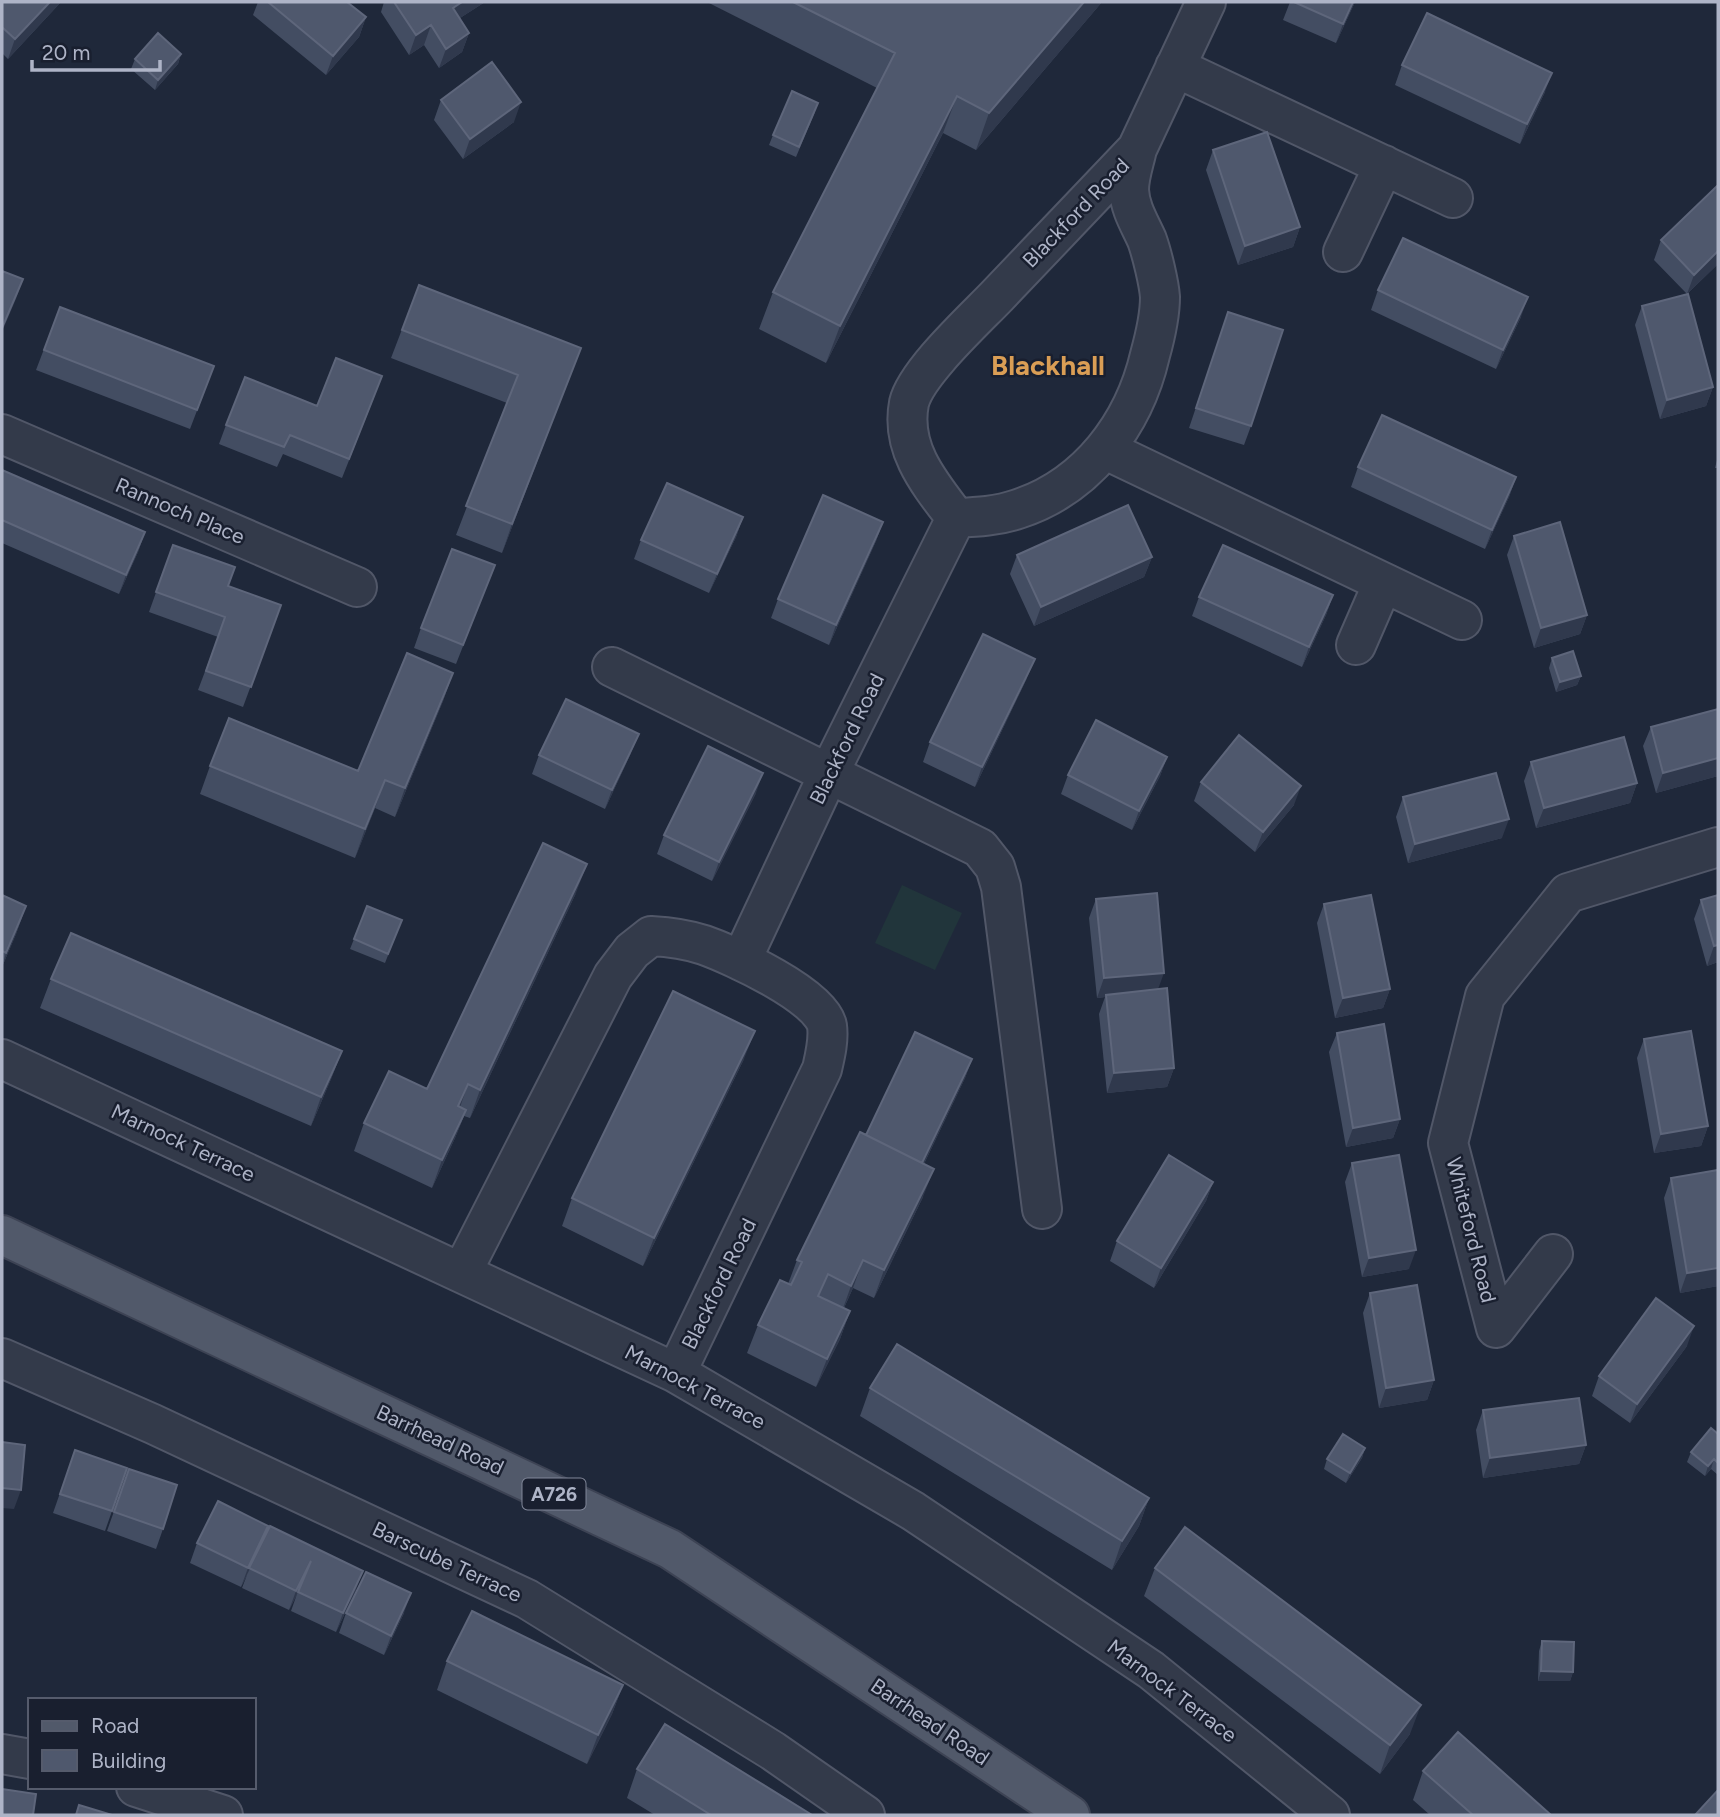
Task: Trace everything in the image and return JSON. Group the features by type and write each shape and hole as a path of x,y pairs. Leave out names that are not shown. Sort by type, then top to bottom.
{"main road":[{"name":"Barrhead Road","path":"2,1235 670,1549 1070,1815"}],"street":[{"name":"Blackford Road","path":"956,517 989,516 1019,509 1067,485 1105,450 1128,414 1145,376 1160,296 1148,243 1135,215 1129,192 1130,174 1137,149 1206,2"},
{"path":"1175,67 1453,198"},
{"name":"Blackford Road","path":"956,517 922,473 910,440 909,405 912,393 960,335 1137,149"},
{"path":"1343,253 1384,165"},
{"name":"Rannoch Place","path":"2,434 357,587"},
{"path":"1105,450 1462,620"},
{"name":"Blackford Road","path":"741,961 829,773 956,517"},
{"path":"1356,645 1383,583"},
{"path":"612,667 980,848 995,867 1004,905 1042,1209"},
{"name":"Whiteford Road","path":"1553,1254 1496,1328 1448,1143 1485,996 1568,893 1718,847"},
{"name":"Blackford Road","path":"462,1272 613,975 632,950 651,936 677,938 741,961 791,987 810,1003 827,1024 827,1048 822,1069 676,1373"},
{"name":"Marnock Terrace","path":"2,1059 676,1373 913,1511 1139,1662 1330,1815"},
{"name":"Barscube Terrace","path":"2,1358 153,1424 527,1599 773,1751 865,1815"},
{"path":"2,1754 28,1759"},
{"path":"142,1789 223,1815"}],"shaded area":[{"path":"902,885 962,913 935,970 875,943"}],"building":[{"path":"2,2 50,2 15,39 2,27"},
{"path":"268,2 347,2 366,17 333,56"},
{"path":"394,2 462,2 453,8 469,33 446,49 431,25 416,35"},
{"path":"793,2 1084,2 989,113 957,96 840,326 773,292 895,53"},
{"path":"1294,2 1353,2 1343,24"},
{"path":"1427,13 1552,73 1527,124 1402,65"},
{"path":"158,33 181,54 158,80 135,59"},
{"path":"492,62 521,102 470,139 441,100"},
{"path":"792,91 818,103 799,147 773,135"},
{"path":"1267,132 1300,227 1245,246 1213,150"},
{"path":"1718,185 1718,251 1694,275 1661,240"},
{"path":"1403,238 1528,297 1503,350 1378,290"},
{"path":"2,271 23,279 2,328"},
{"path":"419,285 581,348 512,524 466,506 518,375 402,330"},
{"path":"1688,294 1713,387 1667,400 1642,306"},
{"path":"60,307 214,366 197,410 44,350"},
{"path":"1228,312 1283,330 1251,426 1196,408"},
{"path":"336,358 382,376 349,459 290,435 284,447 226,425 245,377 317,406"},
{"path":"1382,415 1516,477 1492,530 1358,467"},
{"path":"2,470 145,532 126,575 2,520"},
{"path":"667,483 743,517 717,574 641,540"},
{"path":"823,495 883,522 836,625 778,599"},
{"path":"1128,505 1152,557 1041,607 1017,555"},
{"path":"1560,522 1587,615 1541,628 1514,536"},
{"path":"173,545 235,567 228,586 281,605 251,687 206,671 225,617 156,592"},
{"path":"1223,545 1333,595 1309,647 1199,597"},
{"path":"452,549 495,565 463,645 421,628"},
{"path":"983,634 1035,659 982,767 930,742"},
{"path":"1573,651 1581,676 1560,682 1552,658"},
{"path":"407,653 453,673 405,788 385,780 365,829 210,766 229,718 358,771"},
{"path":"566,699 639,734 612,790 539,755"},
{"path":"1718,709 1718,758 1663,773 1651,727"},
{"path":"1096,720 1167,757 1139,811 1068,775"},
{"path":"1239,735 1301,786 1263,832 1201,782"},
{"path":"1624,737 1637,783 1544,808 1531,762"},
{"path":"708,746 763,773 719,862 664,835"},
{"path":"1496,773 1509,819 1415,844 1403,797"},
{"path":"543,843 587,864 480,1090 468,1084 458,1106 466,1110 442,1160 364,1123 389,1071 427,1089"},
{"path":"1157,893 1164,973 1104,978 1096,899"},
{"path":"2,895 26,906 6,953 2,951"},
{"path":"1371,895 1390,989 1343,998 1324,904"},
{"path":"1718,895 1718,945 1714,946 1701,900"},
{"path":"367,906 402,920 388,954 354,939"},
{"path":"71,933 342,1051 321,1097 51,979"},
{"path":"1167,988 1174,1068 1114,1073 1106,995"},
{"path":"673,991 755,1031 654,1238 572,1198"},
{"path":"1384,1024 1400,1119 1353,1128 1337,1033"},
{"path":"1691,1031 1708,1126 1661,1134 1644,1039"},
{"path":"915,1032 972,1059 922,1163 866,1135"},
{"path":"860,1132 934,1169 884,1270 863,1260 851,1286 828,1274 818,1296 850,1311 827,1359 758,1325 780,1280 791,1285 802,1262 797,1260"},
{"path":"1169,1155 1213,1182 1161,1268 1117,1241"},
{"path":"1399,1155 1416,1250 1369,1258 1352,1163"},
{"path":"1718,1170 1718,1268 1687,1273 1671,1178"},
{"path":"1417,1285 1434,1380 1386,1388 1370,1293"},
{"path":"1656,1298 1694,1326 1637,1404 1599,1376"},
{"path":"897,1344 1149,1498 1122,1541 870,1388"},
{"path":"1579,1398 1586,1445 1490,1458 1483,1410"},
{"path":"1711,1428 1718,1434 1718,1463 1714,1459 1708,1466 1691,1452"},
{"path":"1343,1434 1365,1448 1350,1473 1327,1459"},
{"path":"2,1442 25,1445 21,1490 2,1488"},
{"path":"75,1450 127,1468 112,1511 60,1494"},
{"path":"129,1469 177,1485 163,1529 114,1512"},
{"path":"218,1501 268,1526 248,1568 197,1543"},
{"path":"270,1526 363,1571 343,1613 298,1592 311,1561 296,1591 249,1568"},
{"path":"1185,1527 1421,1705 1390,1745 1155,1568"},
{"path":"366,1572 411,1593 391,1636 346,1613"},
{"path":"472,1611 623,1685 598,1735 447,1661"},
{"path":"1542,1641 1574,1642 1573,1672 1541,1671"},
{"path":"665,1724 812,1815 711,1815 637,1769"},
{"path":"1458,1732 1551,1815 1473,1815 1423,1771"},
{"path":"2,1789 36,1794 33,1815 2,1815"},
{"path":"1718,1790 1718,1815 1695,1815"},
{"path":"79,1805 112,1815 76,1815"}],"district":[{"name":"Blackhall","path":"1048,365"}]}
